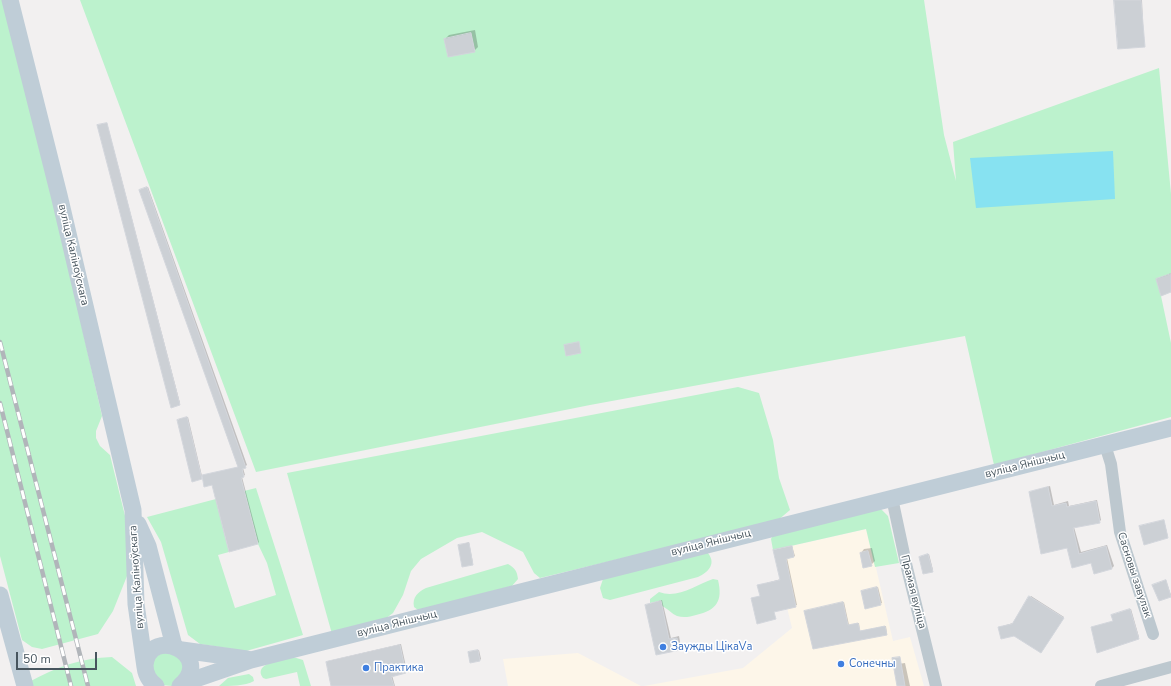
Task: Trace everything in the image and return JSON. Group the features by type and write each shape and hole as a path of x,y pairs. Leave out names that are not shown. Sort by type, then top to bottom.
{"street":[{"name":"вуліца Каліноўскага","path":"10,0 59,195 133,510 148,546 178,648 187,656 190,667 187,678 182,684"},
{"name":"вуліца Янішчыц","path":"182,684 251,660 1171,428"},
{"name":"Сасновы завулак","path":"1105,445 1111,464 1120,532 1153,634"},
{"name":"Прамая вуліца","path":"892,498 907,568 936,686"},
{"name":"вуліца Каліноўскага","path":"133,510 136,604 145,667 149,679 154,685"},
{"path":"0,595 25,686"},
{"path":"145,667 146,661 152,651 162,645 251,660"},
{"path":"1107,685 1171,667"}],"shaded area":[{"path":"867,529 893,641 910,637 924,686 644,686 743,668 792,628 773,550"},
{"path":"578,653 641,686 508,686 503,659"}],"green space":[{"path":"0,0 3,0 54,203 102,416 96,431 96,438 100,446 110,455 128,528 129,571 113,611 98,634 42,649 32,647 22,640 0,556"},
{"path":"80,0 924,0 944,135 956,181 953,142 1159,68 1171,194 1171,292 1161,296 1171,343 1171,417 994,465 965,336 590,405 256,472"},
{"path":"738,387 759,393 773,440 779,478 790,510 777,521 540,578 534,573 523,552 482,532 457,538 421,559 411,571 403,595 393,613 385,619 332,634 287,473"},
{"path":"256,488 303,635 246,651 200,644 188,635 161,542 147,517 216,499 229,552 218,555 235,608 276,595 267,563 258,544 244,491"},
{"path":"881,509 888,516 899,563 875,567 866,529 773,550 771,539 773,535"},
{"path":"707,552 711,560 710,567 705,573 698,577 610,600 603,598 600,588 603,579"},
{"path":"508,564 515,570 518,576 518,579 512,586 418,610 414,607 416,595 426,588"},
{"path":"713,579 718,580 720,594 719,599 714,607 703,613 689,617 679,617 662,606 660,601 650,603 650,599 659,592 666,594 680,593"},
{"path":"163,648 187,664 172,686 161,685 149,662"},
{"path":"112,657 132,673 136,686 30,686 29,682 69,664 90,659"},
{"path":"293,657 303,660 311,686 300,686 297,672 266,679 263,678 261,673 265,666 276,661"},
{"path":"249,674 253,677 254,681 250,683 233,686 219,686 228,678"}],"water":[{"path":"1113,151 1115,199 976,208 970,158"}],"building":[{"path":"1114,0 1141,0 1145,47 1118,49"},
{"path":"471,33 475,52 448,57 444,39"},
{"path":"107,123 180,405 171,408 97,125"},
{"path":"147,187 246,468 242,469 244,477 241,478 258,544 229,552 212,485 204,487 202,475 238,467 139,190"},
{"path":"1171,274 1171,292 1161,296 1156,279"},
{"path":"579,342 581,353 566,356 564,345"},
{"path":"187,417 202,479 192,482 177,420"},
{"path":"1048,487 1052,506 1066,503 1067,507 1096,501 1100,523 1073,528 1079,554 1106,546 1112,569 1094,574 1091,563 1072,568 1067,548 1041,554 1029,492"},
{"path":"1164,520 1168,538 1144,545 1139,526"},
{"path":"469,543 473,565 462,567 458,545"},
{"path":"792,546 794,557 786,559 796,607 774,612 776,619 757,624 751,598 760,596 757,585 780,580 773,550"},
{"path":"868,551 872,566 863,568 860,553"},
{"path":"928,554 933,572 923,574 919,557"},
{"path":"1166,580 1171,597 1159,601 1152,585"},
{"path":"877,587 881,605 865,609 861,591"},
{"path":"1029,596 1064,618 1041,653 1014,636 1001,639 998,627 1012,624"},
{"path":"661,601 669,639 677,638 680,650 656,655 645,605"},
{"path":"843,602 848,625 858,623 860,631 885,626 887,635 813,649 804,611"},
{"path":"1130,609 1139,639 1097,653 1091,627 1113,621 1111,615"},
{"name":"Практика","path":"400,645 406,673 391,677 394,686 331,686 326,662"},
{"path":"478,650 480,661 470,663 468,652"},
{"path":"900,657 905,686 897,686 892,658"}],"railway":[{"path":"0,342 88,686"},
{"path":"0,403 71,686"}],"place":[{"name":"Заужды ЦікаVа","path":"663,647"},
{"name":"Сонечны","path":"841,664"},
{"name":"Практика","path":"366,668"}]}
